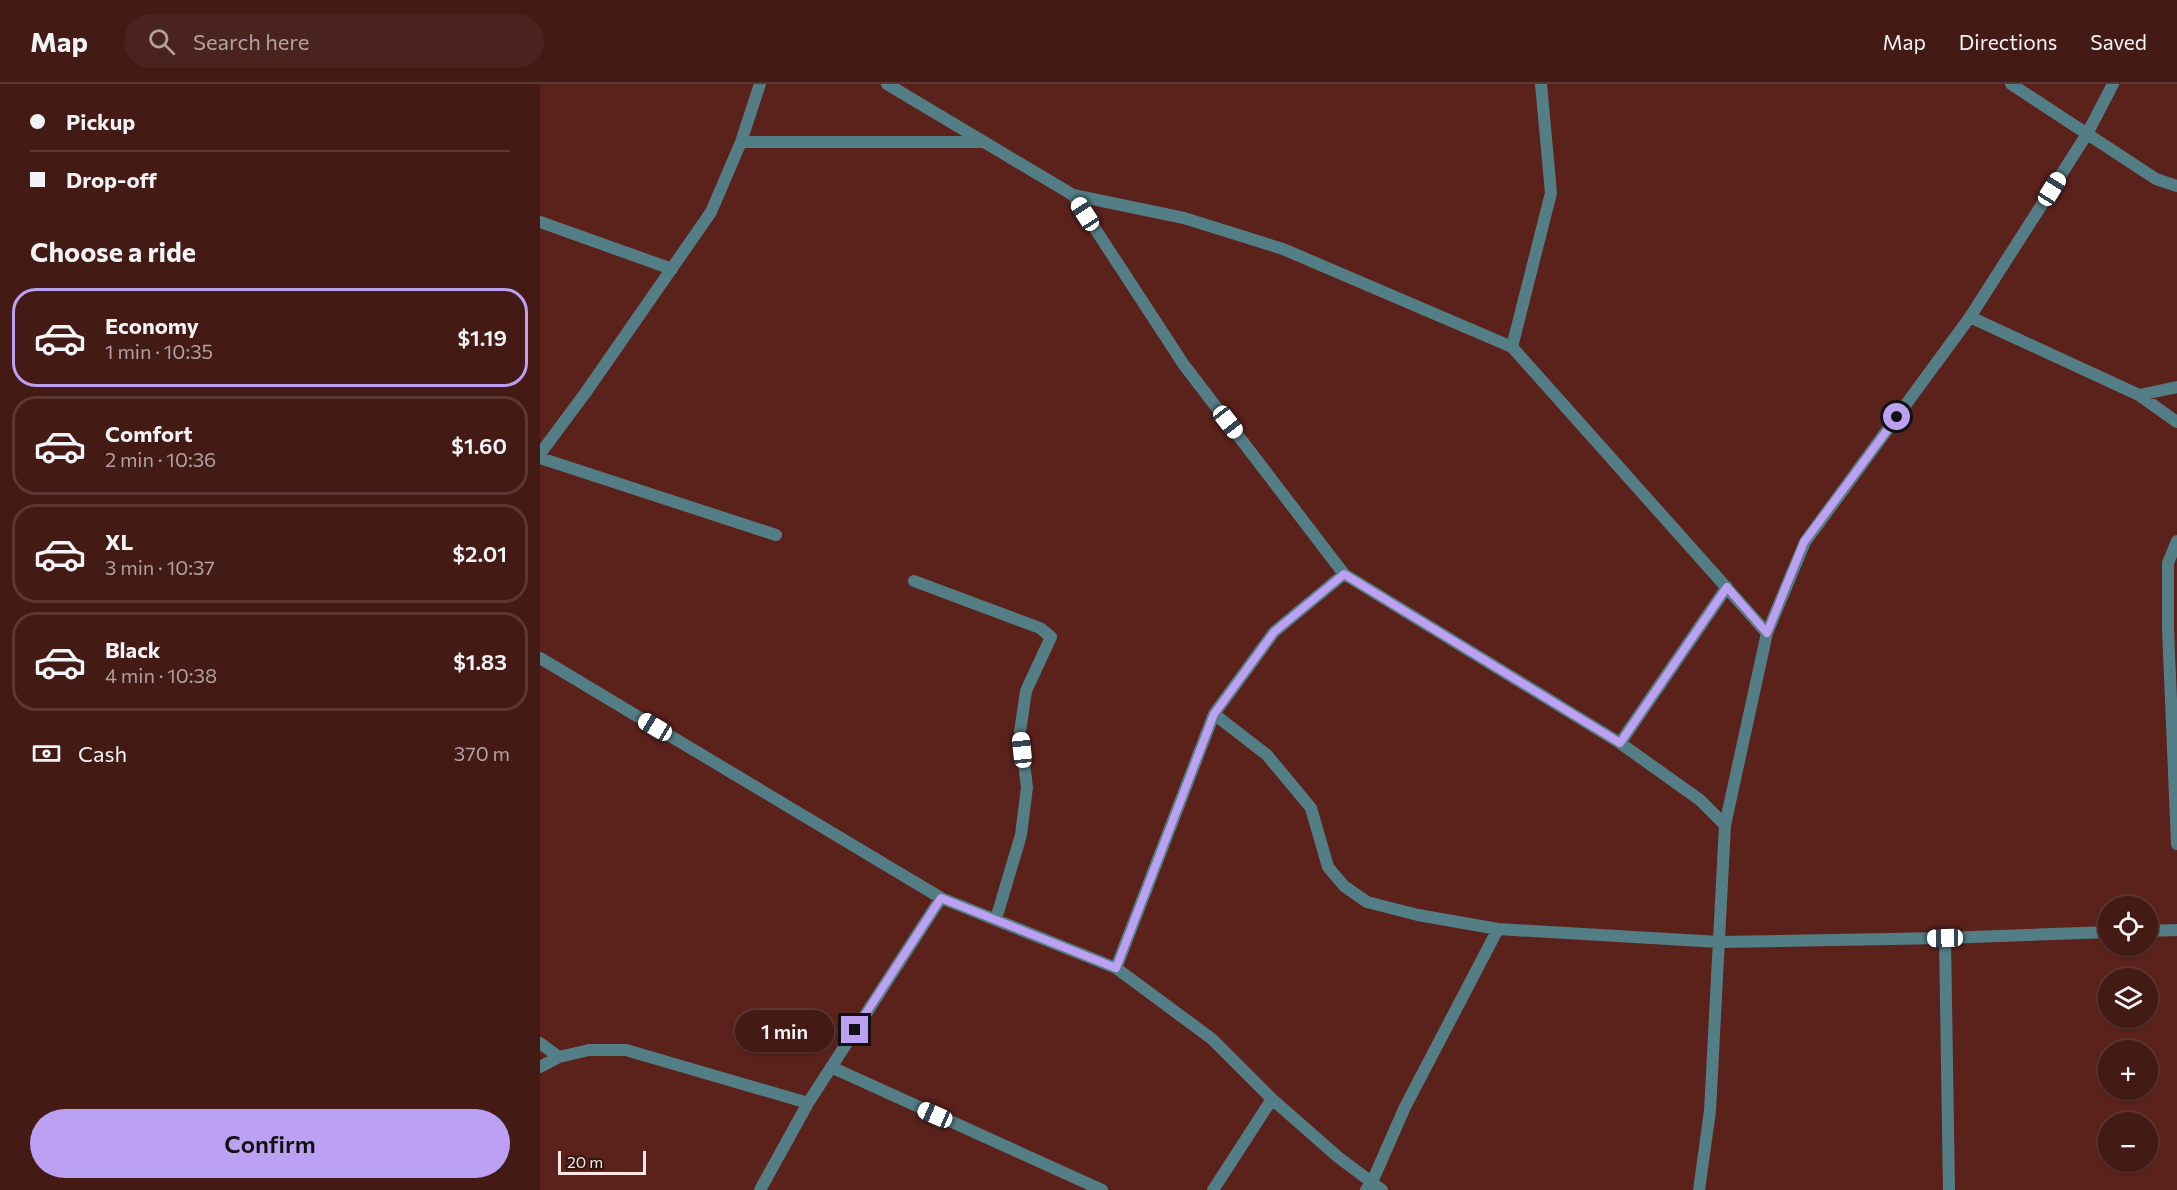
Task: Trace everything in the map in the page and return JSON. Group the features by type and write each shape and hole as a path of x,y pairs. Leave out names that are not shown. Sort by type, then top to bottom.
{"street":[{"path":"760,84 741,142 711,213 540,456 776,535"},
{"path":"887,84 1073,195 1184,218 1283,249 1512,347 1767,633"},
{"path":"1512,347 1551,193 1541,84"},
{"path":"2011,84 2156,179 2177,186"},
{"path":"1699,1190 1710,1111 1725,825 1767,633 1804,542 1970,317 2087,134 2113,84"},
{"path":"741,142 983,142"},
{"path":"1073,195 1184,366 1344,574 1620,743 1700,800 1725,825"},
{"path":"540,222 672,268"},
{"path":"1970,317 2139,395 2177,422"},
{"path":"2139,395 2177,387"},
{"path":"2177,541 2168,563 2168,629 2177,844"},
{"path":"1116,968 1214,714 1274,632 1344,574"},
{"path":"914,581 1040,628 1051,637 1026,691 1020,732 1026,787 1021,835 996,919"},
{"path":"1620,743 1727,587"},
{"path":"540,658 941,898 1116,968 1212,1039 1272,1099 1373,1187 1405,1107 1498,929"},
{"path":"1214,714 1267,755 1311,808 1328,867 1344,886 1367,902 1418,915 1498,929 1719,942 2098,932"},
{"path":"760,1190 808,1103 941,898"},
{"path":"2158,931 2177,930"},
{"path":"1945,938 1949,1190"},
{"path":"540,1043 559,1057"},
{"path":"540,1067 559,1057 589,1050 626,1050 808,1103"},
{"path":"831,1067 1102,1190"},
{"path":"1213,1190 1272,1099"}],"route":[{"path":"855,1030 941,898 1116,968 1214,714 1274,632 1344,574 1620,743 1727,587 1767,633 1804,542 1897,417"}]}
